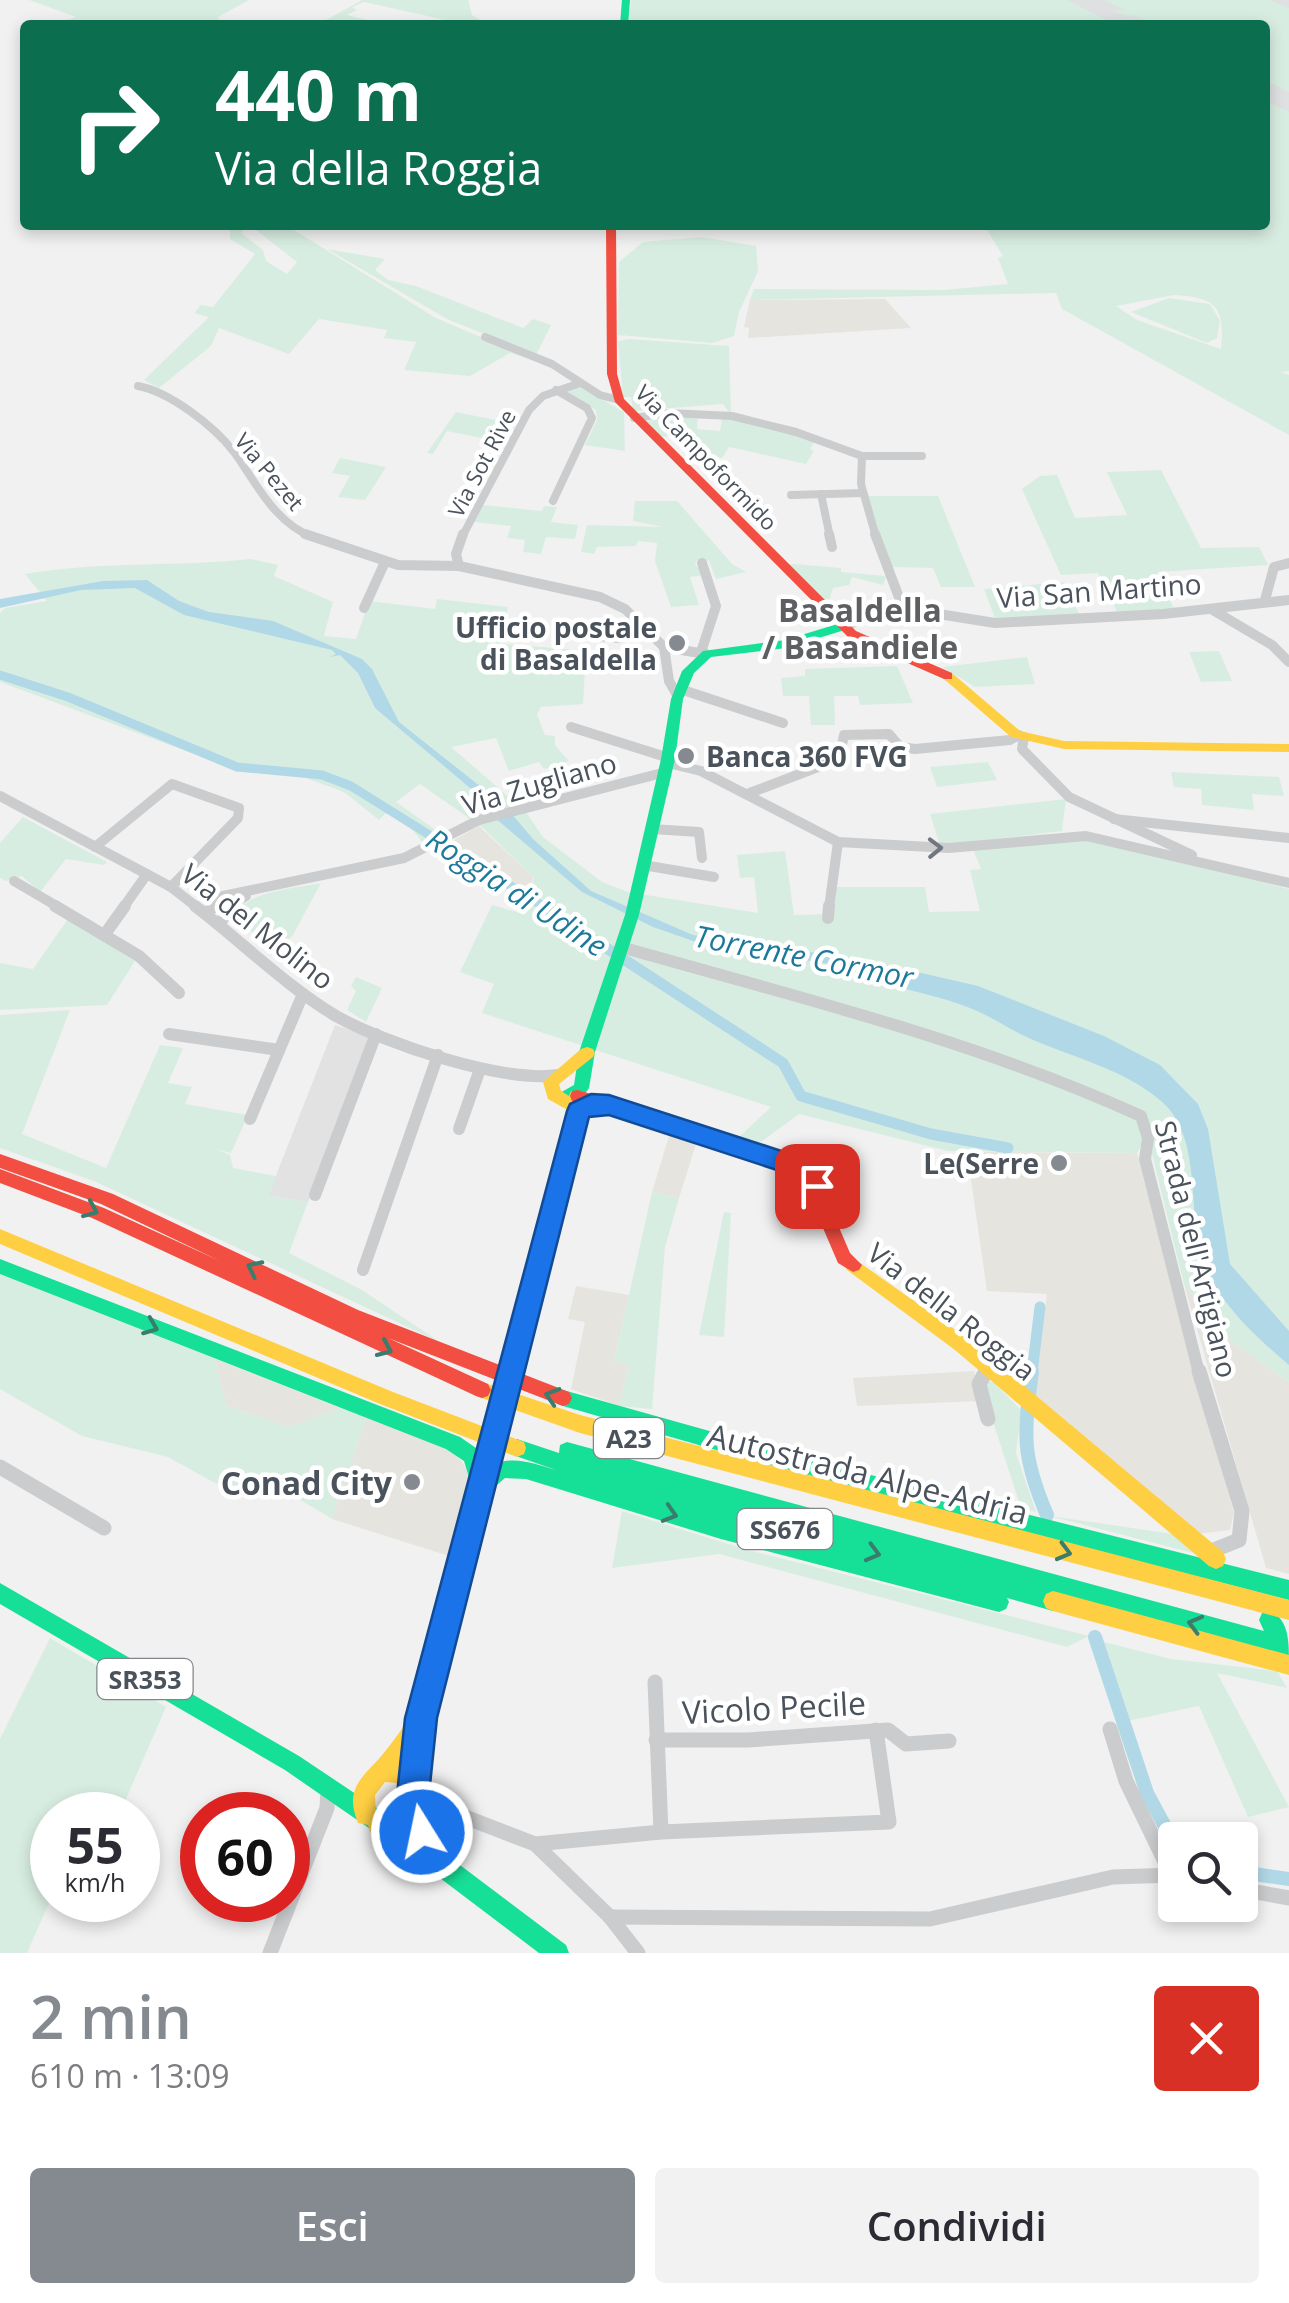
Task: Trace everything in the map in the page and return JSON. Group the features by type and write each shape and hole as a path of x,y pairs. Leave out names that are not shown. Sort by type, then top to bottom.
{"main road":[{"name":"Via Campoformido","path":"611,230 612,374 619,400 844,626 860,639 916,659 957,680 1021,736"},
{"path":"421,1718 402,1750 374,1776 362,1797 365,1815 400,1821 417,1798 421,1718 574,1128 571,1089 599,1028 620,952 668,764 679,692 698,658 705,654 789,644 844,626"},
{"path":"1021,736 1064,745 1289,748"},
{"name":"Via della Roggia","path":"571,1089 802,1169 817,1186 839,1253 987,1368 1212,1556"},
{"name":"Autostrada Alpe-Adria","path":"0,1161 107,1199 370,1324 530,1389 732,1448 1289,1590"},
{"name":"Autostrada Alpe-Adria","path":"0,1176 98,1213 463,1383 580,1424 1289,1610"},
{"path":"0,1223 146,1279 512,1440"},
{"path":"0,1236 136,1288 341,1381 512,1440"},
{"path":"0,1266 453,1443 472,1456 481,1486"},
{"name":"SS676","path":"512,1440 1289,1665"},
{"path":"481,1486 502,1469 526,1470 845,1563 1030,1610 1248,1654"},
{"name":"SR353","path":"0,1594 328,1786 558,1953"},
{"name":"SS676","path":"1063,1597 1284,1643"},
{"path":"1269,1620 1284,1643"},
{"name":"SR353","path":"292,1763 342,1781 397,1771 417,1798 422,1832 436,1861"}],"street":[{"path":"486,337 552,364 580,383 619,400"},
{"name":"Via Sot Rive","path":"459,566 456,554 461,538 520,425 534,404 556,390 580,383"},
{"name":"Via Pezet","path":"138,386 160,393 210,428 232,449 261,494 305,534 385,562 425,568 459,566 616,602 664,647"},
{"path":"553,501 592,418 586,408 556,390"},
{"path":"634,418 669,414 732,416 862,456 922,456"},
{"path":"844,626 896,607 900,600 863,493 858,468 862,456"},
{"path":"795,477 794,495 863,493"},
{"path":"821,494 832,547"},
{"path":"364,608 385,562"},
{"path":"1265,600 1274,567 1289,562"},
{"path":"702,563 719,608 716,626 702,650 705,654"},
{"name":"Via San Martino","path":"896,607 986,623 1289,600"},
{"path":"1211,608 1222,619 1271,641 1289,662"},
{"path":"559,632 619,638 644,628"},
{"path":"705,654 664,647 669,681 679,692 782,723"},
{"path":"571,727 668,764 701,771 838,842 949,848 1086,836 1289,883"},
{"path":"747,794 839,759 844,735 890,734 900,746 915,749 1021,736 1022,749 1070,798 1188,851 1196,860"},
{"name":"Via Zugliano","path":"183,896 254,892 391,862 479,820 668,764"},
{"path":"95,847 172,784 238,808 238,818 171,887"},
{"name":"Via del Molino","path":"0,796 171,887 221,922 303,994 376,1034 480,1069 571,1089"},
{"path":"1110,819 1289,838"},
{"path":"652,829 699,832 702,858"},
{"path":"828,918 833,852 838,842"},
{"path":"643,865 714,876"},
{"path":"105,934 147,874"},
{"path":"14,882 152,965 180,993"},
{"name":"Via Zugliano","path":"221,922 225,908 254,892"},
{"path":"207,913 223,896"},
{"name":"Strada dell'Artigiano","path":"620,952 970,1046 1141,1116 1148,1138 1148,1173 1188,1336 1242,1512 1244,1525 1239,1540 1212,1556"},
{"path":"250,1119 303,994"},
{"path":"169,1034 279,1050"},
{"path":"315,1195 376,1034"},
{"path":"363,1270 438,1055"},
{"path":"460,1129 480,1069"},
{"path":"987,1368 979,1384 988,1419"},
{"path":"0,1467 104,1528"},
{"path":"655,1682 661,1832"},
{"path":"1110,1729 1126,1781 1158,1844"},
{"path":"535,1844 661,1832 889,1822 876,1730"},
{"name":"Vicolo Pecile","path":"656,1740 748,1740 888,1730 906,1744 949,1741"},
{"path":"270,1953 322,1821 329,1800 328,1786"},
{"path":"417,1798 535,1844 610,1917 638,1953"},
{"path":"322,1821 336,1808 365,1815"},
{"path":"422,1832 436,1814 451,1812"},
{"path":"610,1917 930,1920 978,1912 1049,1890 1123,1875 1158,1874"},
{"path":"1258,1892 1289,1898"}],"shaded area":[{"path":"1057,0 1289,0 1289,117 1270,108 1270,20 1097,20"},
{"path":"885,299 911,328 748,338 749,328 744,327 750,300"},
{"path":"479,826 533,877 528,895 443,846"},
{"path":"335,1025 371,1037 308,1202 268,1196"},
{"path":"670,1133 697,1141 679,1198 652,1192"},
{"path":"967,1152 1137,1153 1234,1513 1230,1530 1198,1534 1034,1402 1047,1294 987,1291"},
{"path":"1184,1284 1228,1339 1289,1382 1289,1574 1266,1568"},
{"path":"576,1286 629,1295 614,1361 628,1364 620,1406 571,1389 585,1322 568,1319"},
{"path":"215,1359 340,1408 288,1427 226,1405"},
{"path":"974,1371 980,1401 857,1406 853,1378"},
{"path":"367,1416 450,1447 470,1473 449,1556 332,1519"}],"green space":[{"path":"29,0 249,0 218,17 219,20 67,20 76,17"},
{"path":"362,0 468,0 472,15 480,20 445,20 364,2 352,7 357,10 347,15 368,20 326,20"},
{"path":"631,0 1067,0 1106,20 629,20"},
{"path":"1105,0 1269,0 1289,8 1289,92 1270,82 1270,20 1145,20 1113,11 1125,10"},
{"path":"1270,102 1289,112 1289,371 1281,372 1289,375 1289,435 1062,309 1056,293 750,300 754,289 944,290 1008,284 998,258 1003,256 987,230 1270,230","holes":["1174,295 1209,302 1219,314 1221,349 1137,320 1116,306"]},
{"path":"230,230 243,230 241,233 263,250 266,261 287,274 297,262 256,230 294,230 436,318 542,363 510,353 470,376 404,370 416,342 384,338 387,330 319,319 289,354 219,328 211,346 159,388 144,380 209,317 194,313 201,305 213,307 255,254 230,239"},
{"path":"701,237 756,246 758,271 739,312 734,336 712,343 618,335 619,262 643,242"},
{"path":"327,249 385,259 375,270 388,280 416,286 523,328 533,319 551,325 536,355 447,319"},
{"path":"1169,298 1210,304 1220,321 1217,338 1207,343 1131,312"},
{"path":"618,341 729,346 731,415 723,404 633,411 631,397 623,397"},
{"path":"581,387 624,412 625,451 585,445 597,420 596,410 565,392"},
{"path":"456,412 515,424 506,443 447,431 433,454 427,453"},
{"path":"698,415 697,429 720,431 722,417 816,440 810,449 814,451 806,464 729,447 722,458 685,449 691,439 658,436 645,421"},
{"path":"340,458 386,467 365,500 338,497 350,476 332,473"},
{"path":"1161,470 1201,548 1259,547 1268,565 1157,572 1174,609 1117,612 1098,573 1061,575 1022,489 1040,476 1057,475 1075,518 1127,515 1107,472"},
{"path":"866,496 938,496 975,587 941,587 933,568 890,567"},
{"path":"635,501 677,501 732,564 746,572 716,579 709,561 697,560 695,565 706,575 690,577 699,605 671,607 655,561 657,543 638,541 636,546 597,547 594,554 581,552 587,525 663,527 633,521"},
{"path":"483,505 542,511 544,506 557,507 551,522 578,525 575,539 546,537 541,554 523,552 525,540 507,538 511,526 474,522"},
{"path":"251,559 278,565 274,576 333,602 324,636 356,639 369,601 435,609 437,599 508,607 503,628 508,629 505,644 577,650 574,668 585,669 583,704 541,707 537,714 545,735 555,736 555,745 569,761 544,769 539,762 509,771 496,738 451,747 526,812 543,837 602,882 628,892 758,913 754,877 740,878 737,855 785,851 794,915 831,914 835,887 925,887 929,912 980,911 970,870 981,869 973,849 1087,838 1289,889 1289,1382 1228,1339 1184,1284 1152,1154 1142,1145 1137,1153 948,1151 799,1114 757,1145 738,1138 771,1107 482,1013 494,984 460,972 492,905 520,913 534,878 483,828 420,784 396,802 437,831 423,843 405,820 387,812 379,820 344,792 303,777 237,770 0,682 0,613 5,608 47,601 25,574 82,567"},
{"path":"788,565 886,576 883,585 852,577 849,585 833,588 829,601 844,610 842,618"},
{"path":"1064,582 1080,616 996,621 984,589"},
{"path":"1219,651 1232,681 1201,682 1189,652"},
{"path":"1027,657 1035,684 975,687 942,667"},
{"path":"897,666 913,703 860,705 858,696 834,696 835,725 811,725 809,696 783,696 781,678 805,676 805,669"},
{"path":"988,762 997,780 937,787 930,767"},
{"path":"1171,772 1279,777 1284,796 1252,794 1254,810 1202,805 1201,789 1174,787"},
{"path":"1066,799 1062,831 940,846 930,814"},
{"path":"23,817 107,862 104,865 66,859 40,892 22,876 6,881 0,878 0,843"},
{"path":"321,883 293,935 277,953 235,917 248,901 259,896"},
{"path":"68,919 135,961 107,1005 0,1010 0,963 33,969"},
{"path":"356,977 382,988 366,1022 347,1010 356,991 351,986"},
{"path":"70,1010 22,1134 106,1168 160,1045 183,1048 168,1083 192,1087 185,1104 248,1115 231,1153 216,1149 230,1155 233,1168 276,1176 269,1196 308,1202 289,1253 362,1290 440,1342 94,1181 0,1148 0,1015"},
{"path":"652,1192 679,1198 665,1247 652,1409 620,1406 628,1364 614,1362"},
{"path":"724,1212 731,1213 724,1337 699,1335"},
{"path":"0,1273 215,1359 226,1405 288,1427 340,1408 367,1416 332,1519 286,1491 215,1483 168,1457 82,1436 0,1389"},
{"path":"985,1381 993,1382 1021,1410 1016,1453 1036,1512 1021,1508 983,1391"},
{"path":"622,1511 748,1550 1089,1636 1067,1647 719,1554 612,1568"},
{"path":"1050,1516 1173,1534 1197,1554"},
{"path":"50,1638 166,1707 129,1792 30,1792 30,1922 41,1922 27,1953 0,1953 0,1739"},
{"path":"1104,1642 1171,1659 1277,1671 1287,1688 1217,1673 1289,1807 1248,1817 1199,1706 1127,1721"}],"water":[{"name":"Torrente Cormor","path":"147,580 179,601 209,612 273,621 362,659 372,669 399,722 505,806 533,839 591,891 693,935 865,960 978,986 1104,1036 1160,1065 1198,1104 1208,1129 1230,1264 1289,1331 1289,1365 1239,1318 1209,1275 1198,1241 1189,1155 1183,1135 1161,1101 1131,1080 954,1002 841,966 696,942 653,927 582,892 494,817 482,798 375,708 358,673 340,655 330,657 336,654 332,650 184,615 135,588 81,590 0,608 0,599 103,581"}],"waterway":[{"name":"Roggia di Udine","path":"0,675 68,697 237,767 322,775 351,786 546,908"},
{"name":"Roggia di Udine","path":"542,906 783,1063 801,1096 931,1134 1008,1148"},
{"name":"Roggia di Udine","path":"1032,1373 1040,1307"},
{"name":"Roggia di Udine","path":"1032,1371 1027,1444 1047,1515"},
{"name":"Roggia di Udine","path":"1095,1637 1147,1793 1163,1822"},
{"name":"Roggia di Udine","path":"1258,1875 1289,1879"}],"traffic: fast":[{"path":"624,20 626,0"},
{"path":"564,1099 581,1088 587,1052 632,915 668,759 677,699 688,671 707,654 786,644 844,626"},
{"path":"0,1266 453,1443 472,1456 481,1486"},
{"path":"563,1398 827,1473 1289,1590"},
{"path":"517,1448 625,1485 1053,1601"},
{"path":"567,1451 1289,1648"},
{"path":"481,1486 502,1469 526,1470 721,1530 999,1602"},
{"path":"413,1785 421,1718 484,1477"},
{"path":"0,1593 292,1763 436,1861 558,1953"},
{"path":"1269,1620 1279,1637"}],"traffic: slow":[{"path":"948,676 1016,734 1064,745 1289,748"},
{"path":"571,1106 554,1094 551,1082 587,1053"},
{"path":"513,1368 579,1111 577,1096"},
{"path":"0,1236 386,1398 517,1448"},
{"path":"853,1265 961,1344 1216,1559"},
{"path":"489,1459 513,1368"},
{"path":"482,1390 580,1424 1289,1610"},
{"path":"1053,1601 1289,1665"},
{"path":"382,1771 417,1726"},
{"path":"366,1815 364,1795 373,1779 384,1770 402,1773 413,1789 410,1808 395,1823 378,1824"}],"traffic: jam":[{"path":"611,230 612,374 619,400 852,634 948,676"},
{"path":"578,1096 781,1160 808,1174 844,1258 853,1265"},
{"path":"0,1161 107,1199 352,1316 563,1398"},
{"path":"0,1176 98,1213 482,1390"},
{"path":"412,1803 436,1860"}],"place":[{"name":"Ufficio postale di Basaldella","path":"677,643"},
{"name":"Banca 360 FVG","path":"686,756"},
{"name":"Le(Serre","path":"1059,1163"},
{"name":"Conad City","path":"412,1482"}],"district":[{"name":"Basaldella / Basandiele","path":"860,628"}],"route":[{"path":"422,1832 412,1804 421,1718 579,1111 591,1104 609,1105 642,1115 794,1166 808,1174 817,1186"}]}
